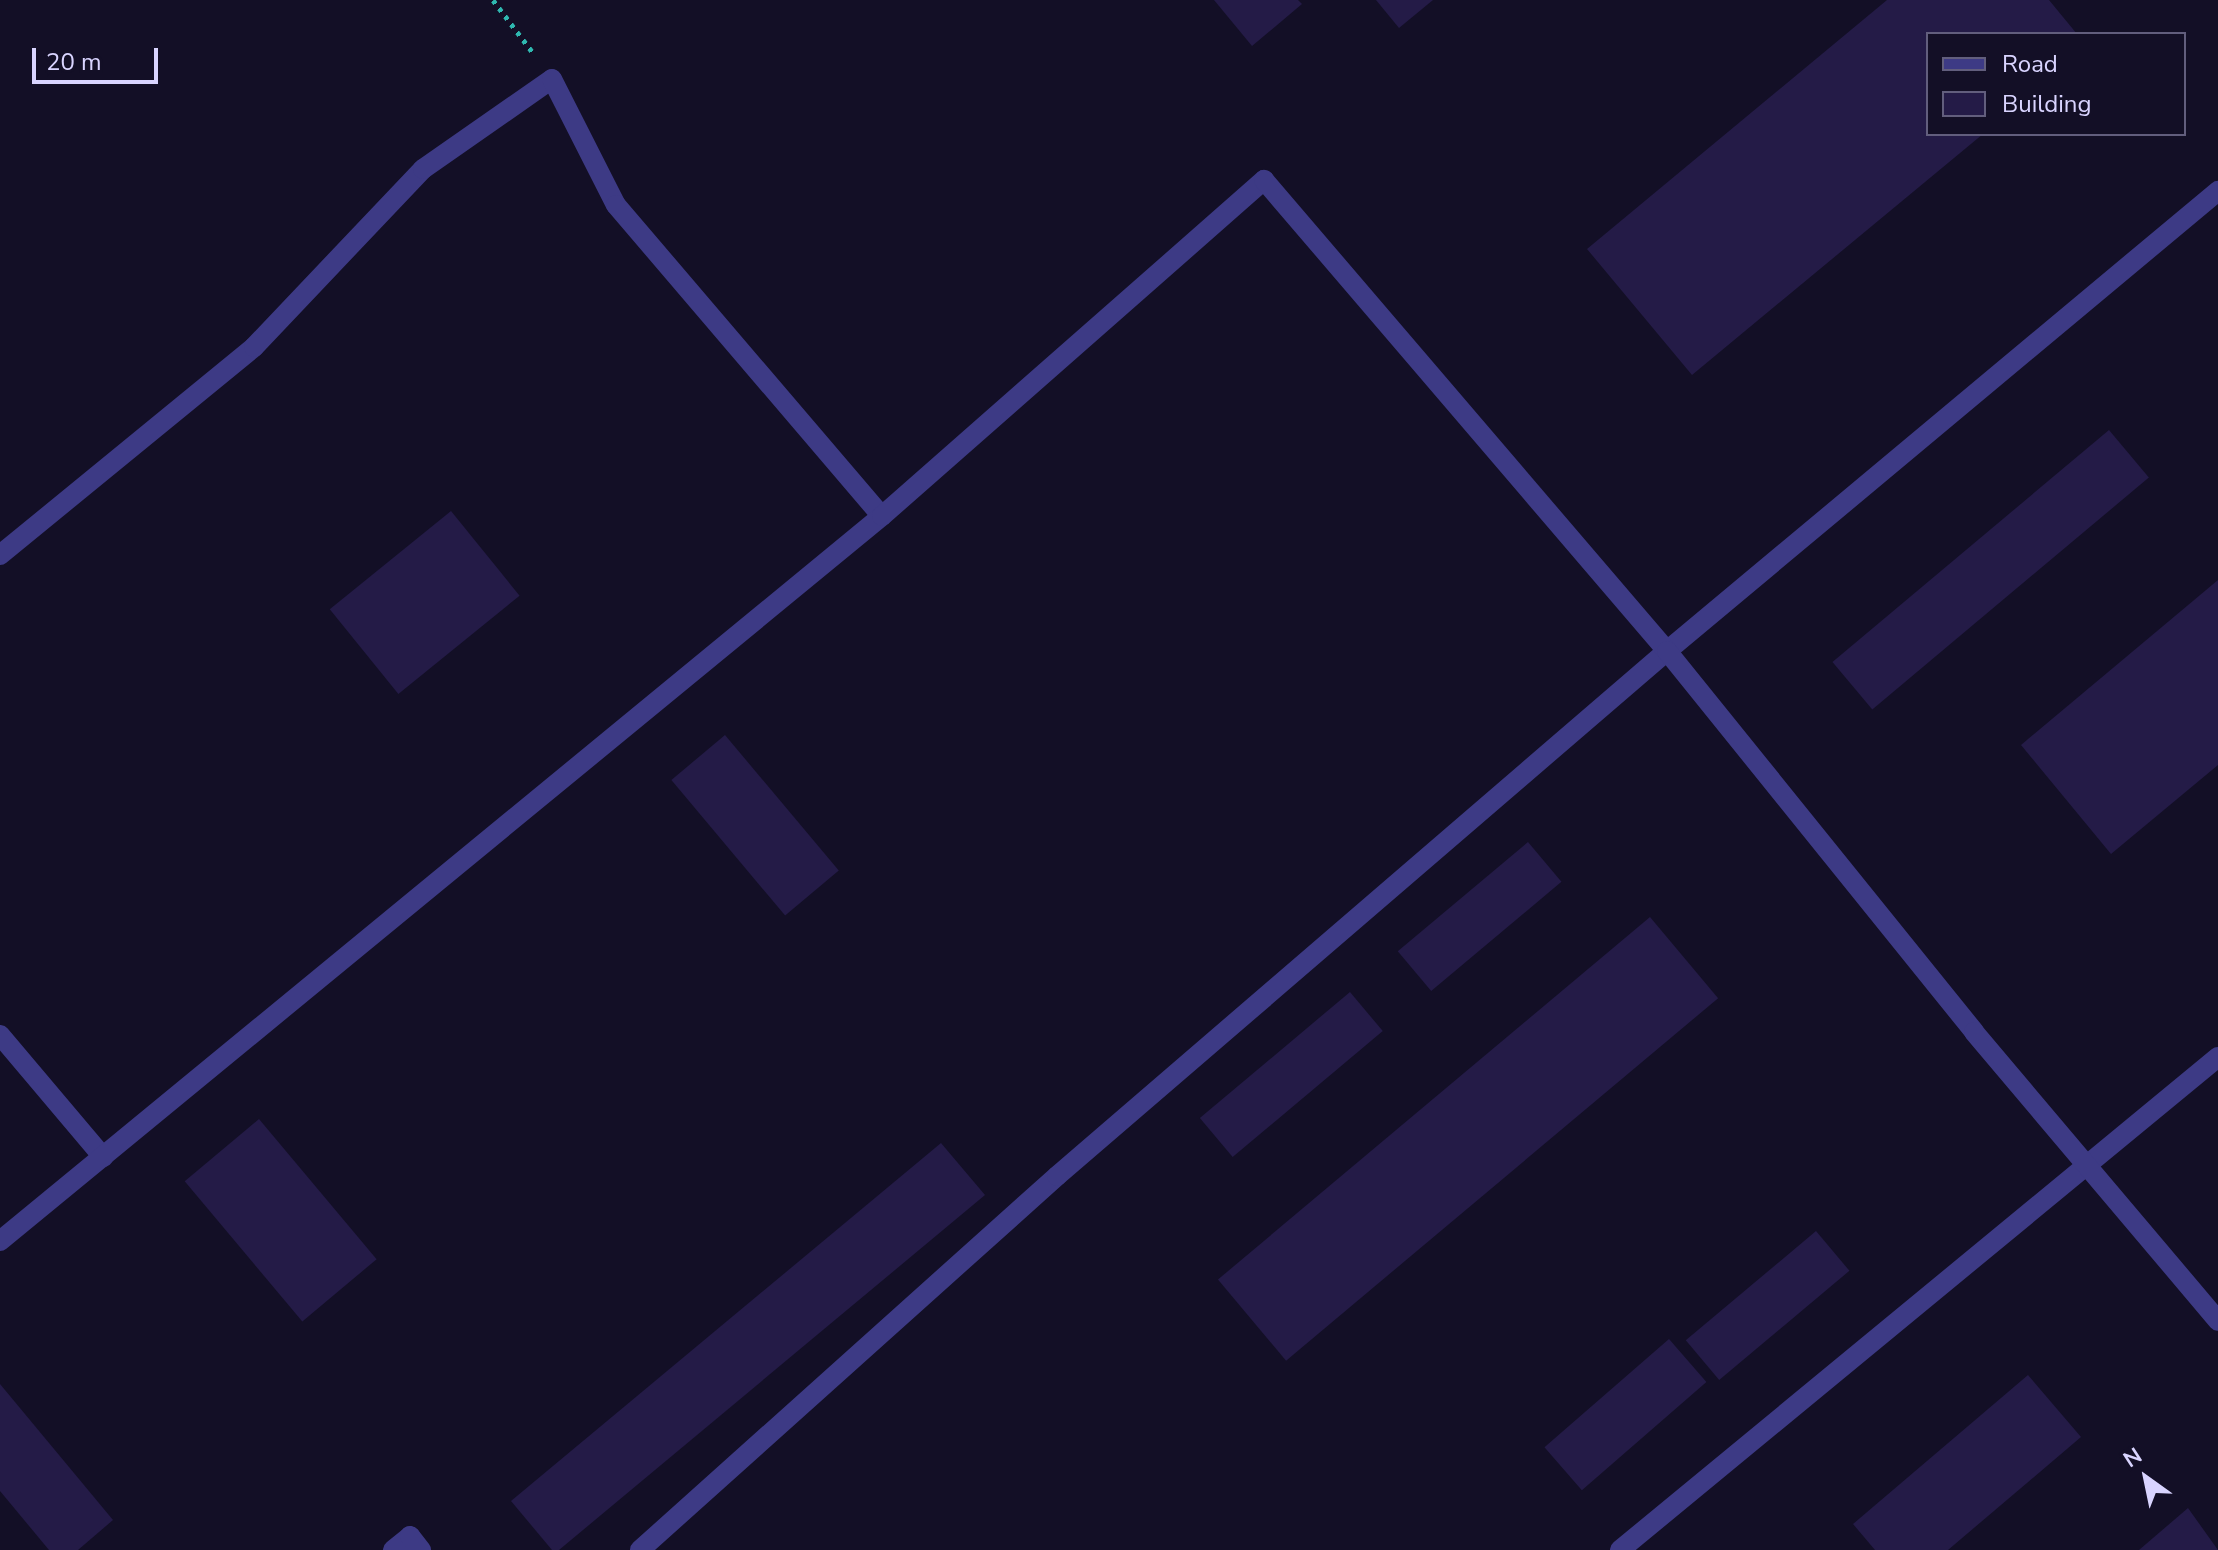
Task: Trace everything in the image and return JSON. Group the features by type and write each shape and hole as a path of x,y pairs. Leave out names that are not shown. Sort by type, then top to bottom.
{"street":[{"path":"0,555 254,347 423,169 552,79 616,205 882,516"},
{"path":"0,1241 882,516 1264,180 1667,651 2218,1321"},
{"path":"640,1550 1057,1176 1667,651 2218,191"},
{"path":"0,1035 103,1157"},
{"path":"1620,1550 2089,1167 2218,1057"},
{"path":"393,1550 410,1536 421,1550"}],"path":[{"path":"493,0 552,79"}],"building":[{"path":"1214,0 1298,0 1302,4 1252,46"},
{"path":"1376,0 1433,0 1399,28"},
{"path":"1887,0 2049,0 2075,32 1926,32 1926,136 1981,136 1692,375 1587,249"},
{"path":"2109,430 2149,477 1872,710 1832,662"},
{"path":"451,511 520,596 398,694 330,609"},
{"path":"2218,580 2218,765 2111,854 2021,745"},
{"path":"725,735 839,871 785,916 671,780"},
{"path":"1528,842 1561,882 1431,991 1398,951"},
{"path":"1650,917 1718,998 1286,1361 1218,1280"},
{"path":"1350,992 1383,1031 1233,1157 1200,1118"},
{"path":"259,1119 377,1259 302,1322 185,1181"},
{"path":"941,1143 985,1195 559,1550 552,1550 511,1501"},
{"path":"1816,1231 1849,1271 1719,1380 1686,1340"},
{"path":"1669,1339 1706,1382 1582,1490 1544,1447"},
{"path":"2028,1375 2081,1437 1948,1550 1875,1550 1853,1524"},
{"path":"0,1384 113,1520 78,1550 49,1550 0,1491"},
{"path":"2188,1508 2218,1550 2139,1550"}]}
